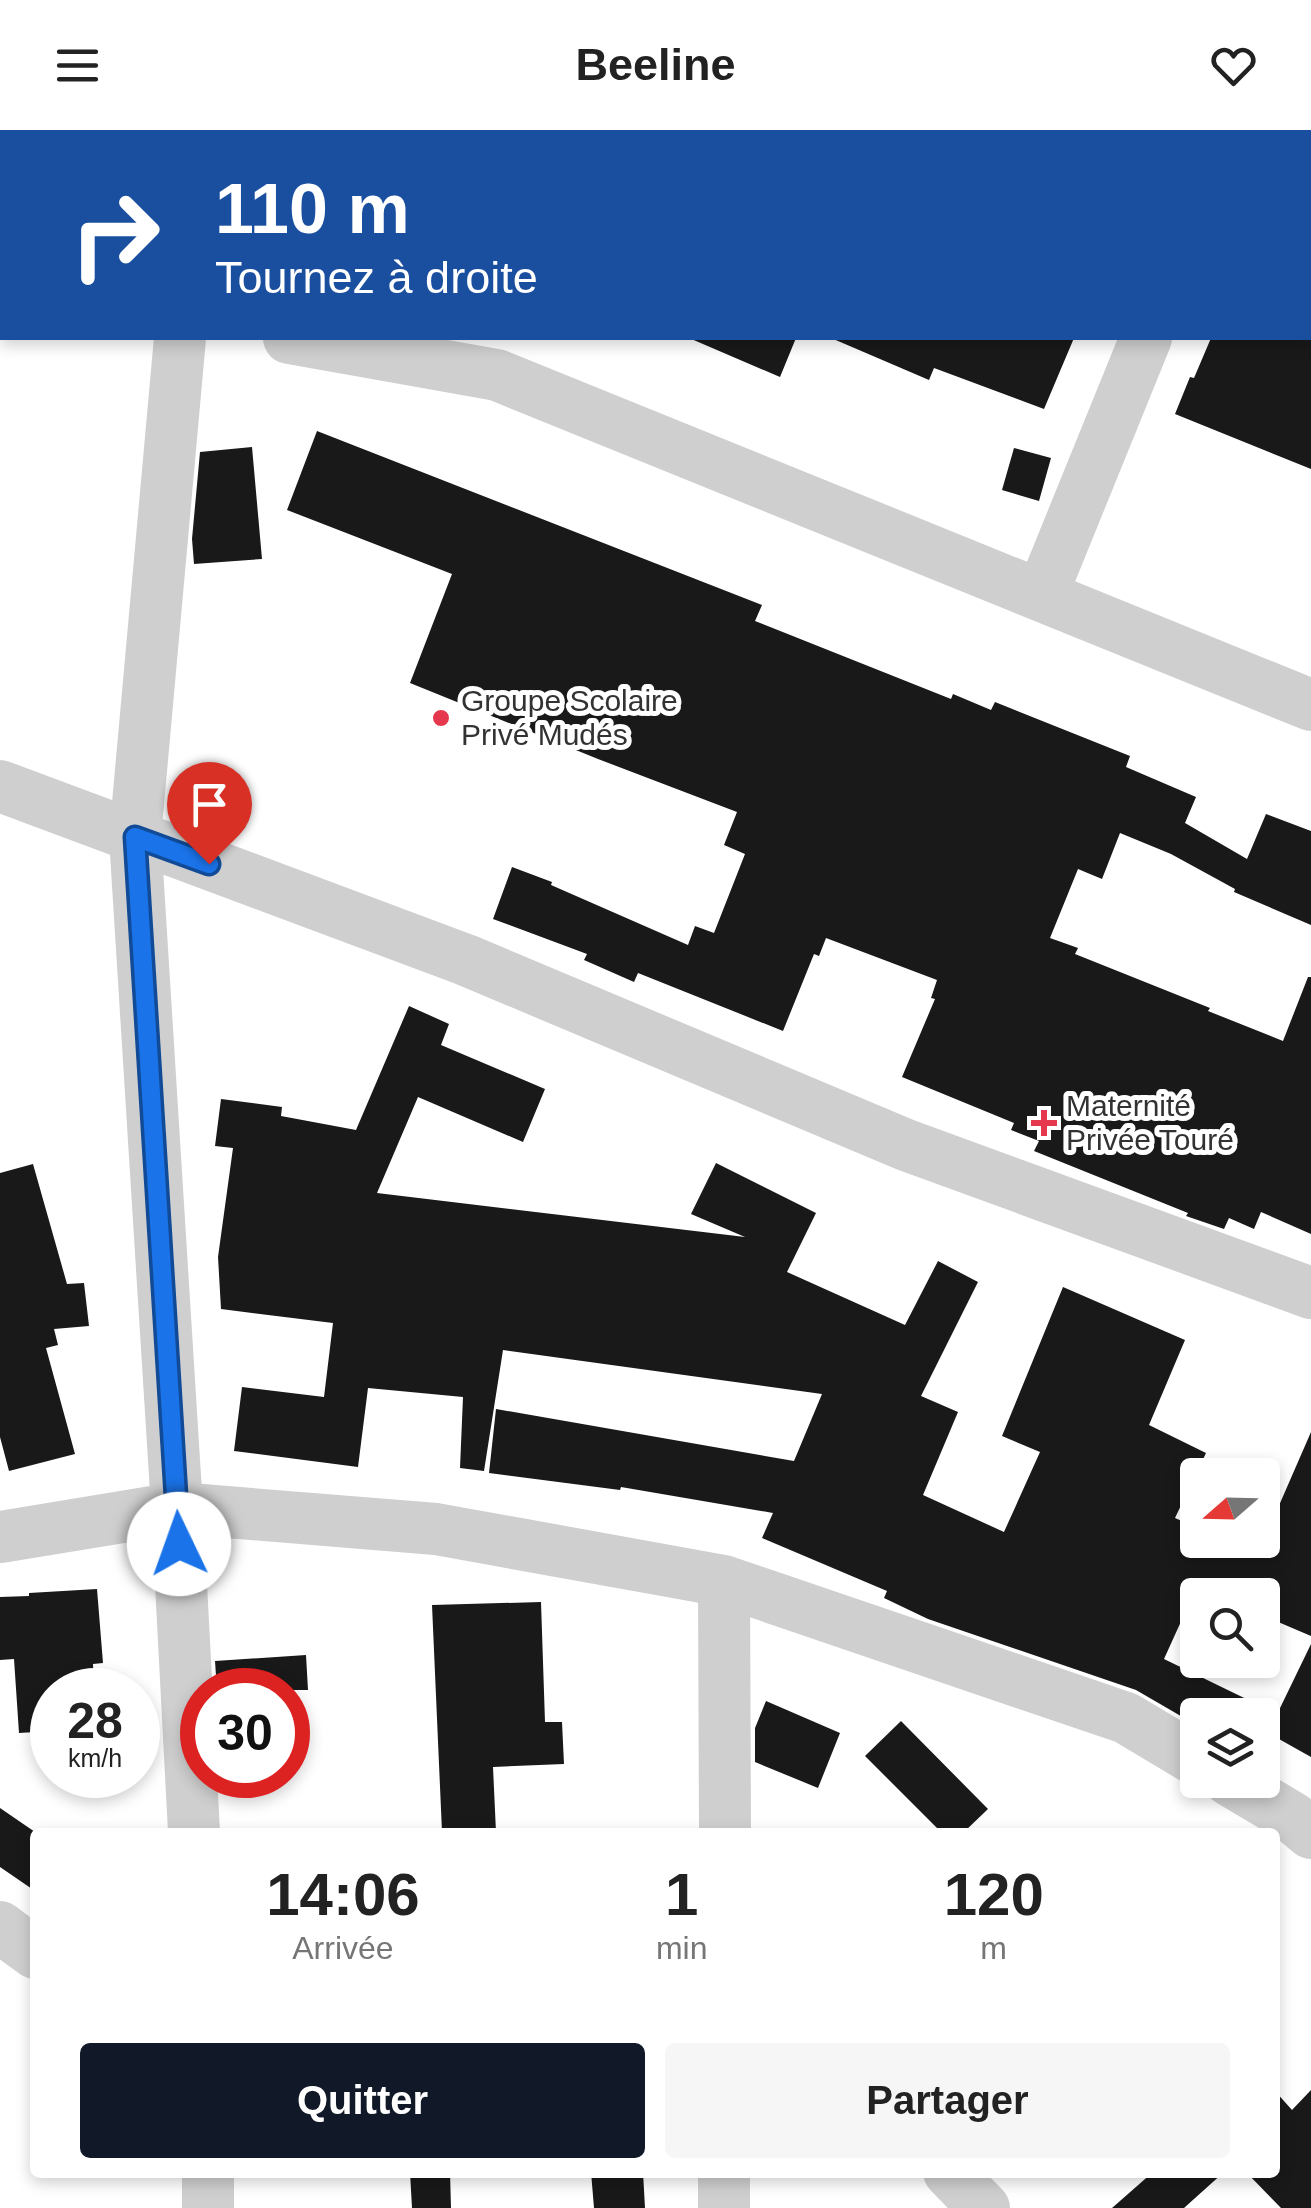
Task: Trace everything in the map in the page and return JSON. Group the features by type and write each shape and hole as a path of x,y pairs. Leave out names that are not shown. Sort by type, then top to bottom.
{"street":[{"path":"180,340 135,837 194,1828"},
{"path":"301,340 497,375 1311,705"},
{"path":"1042,594 1145,340"},
{"path":"0,786 466,960 906,1145 1311,1293"},
{"path":"0,1537 177,1508 436,1530 724,1581 1126,1718 1180,1750"},
{"path":"724,1581 726,1828"},
{"path":"1259,1798 1311,1833"},
{"path":"0,1927 30,1949"},
{"path":"208,2178 208,2208"},
{"path":"724,2178 724,2208"},
{"path":"956,2178 984,2208"}],"building":[{"path":"694,340 795,340 780,377"},
{"path":"836,340 1073,340 1044,409 934,368 929,380"},
{"path":"1210,340 1311,340 1311,469 1175,414 1190,377 1194,378"},
{"path":"317,431 762,605 755,621 951,699 953,694 991,710 995,702 1130,756 1126,767 1196,797 1185,823 1247,859 1266,814 1311,831 1311,925 1234,892 1235,889 1171,854 1120,833 1102,879 1078,869 1050,938 1078,948 1075,954 1283,1041 1311,977 1311,1234 1261,1212 1254,1229 1229,1218 1224,1229 1186,1216 1188,1213 1034,1151 1039,1141 1011,1130 1014,1123 902,1077 935,999 931,998 937,980 826,938 819,956 814,954 783,1031 638,973 634,982 584,960 587,954 493,919 512,867 688,945 695,926 714,933 745,854 724,845 737,812 410,683 452,574 287,510"},
{"path":"252,447 262,559 194,564 192,539 200,452"},
{"path":"1014,448 1051,458 1039,501 1002,490"},
{"path":"409,1006 449,1024 441,1045 545,1089 523,1142 418,1097 377,1193 745,1237 691,1214 716,1163 816,1213 787,1272 905,1325 938,1261 978,1282 921,1396 958,1412 923,1495 1004,1532 1040,1452 1002,1436 1063,1287 1185,1340 1149,1425 1206,1453 1204,1458 1180,1458 1180,1508 1175,1518 1180,1520 1180,1558 1280,1558 1280,1503 1311,1432 1311,1636 1280,1623 1280,1578 1180,1578 1180,1624 1164,1659 1180,1667 1180,1678 1203,1678 1244,1698 1180,1698 1180,1716 1136,1690 928,1619 884,1598 887,1591 762,1538 773,1513 621,1487 620,1490 489,1473 496,1409 794,1461 822,1394 503,1350 484,1471 460,1468 463,1397 368,1388 358,1467 234,1451 242,1387 324,1397 333,1323 221,1309 218,1257 233,1148 215,1146 221,1099 282,1107 281,1116 356,1130"},
{"path":"33,1164 67,1284 84,1283 89,1326 54,1329 58,1345 46,1348 75,1454 9,1471 0,1437 0,1173"},
{"path":"97,1589 103,1663 93,1664 93,1668 30,1668 30,1732 19,1733 14,1659 0,1660 0,1597"},
{"path":"541,1602 545,1722 562,1722 564,1764 493,1767 496,1828 442,1828 432,1605"},
{"path":"1311,1644 1311,1757 1280,1740 1280,1708"},
{"path":"306,1655 307,1668 215,1668 215,1661"},
{"path":"766,1701 840,1733 818,1788 755,1762 755,1728"},
{"path":"901,1721 988,1809 968,1828 937,1828 865,1756"},
{"path":"0,1808 30,1829 30,1888 0,1867"},
{"path":"1311,2090 1311,2208 1281,2208 1252,2178 1280,2178 1280,2097 1292,2110"},
{"path":"410,2178 450,2178 451,2208 412,2208"},
{"path":"592,2178 643,2178 645,2208 594,2208"},
{"path":"1146,2178 1217,2178 1184,2208 1112,2208"}],"place":[{"name":"Groupe Scolaire Privé Mudés","path":"441,718"},
{"name":"Maternité Privée Touré","path":"1044,1123"}],"route":[{"path":"179,1544 135,837 209,864"}]}
